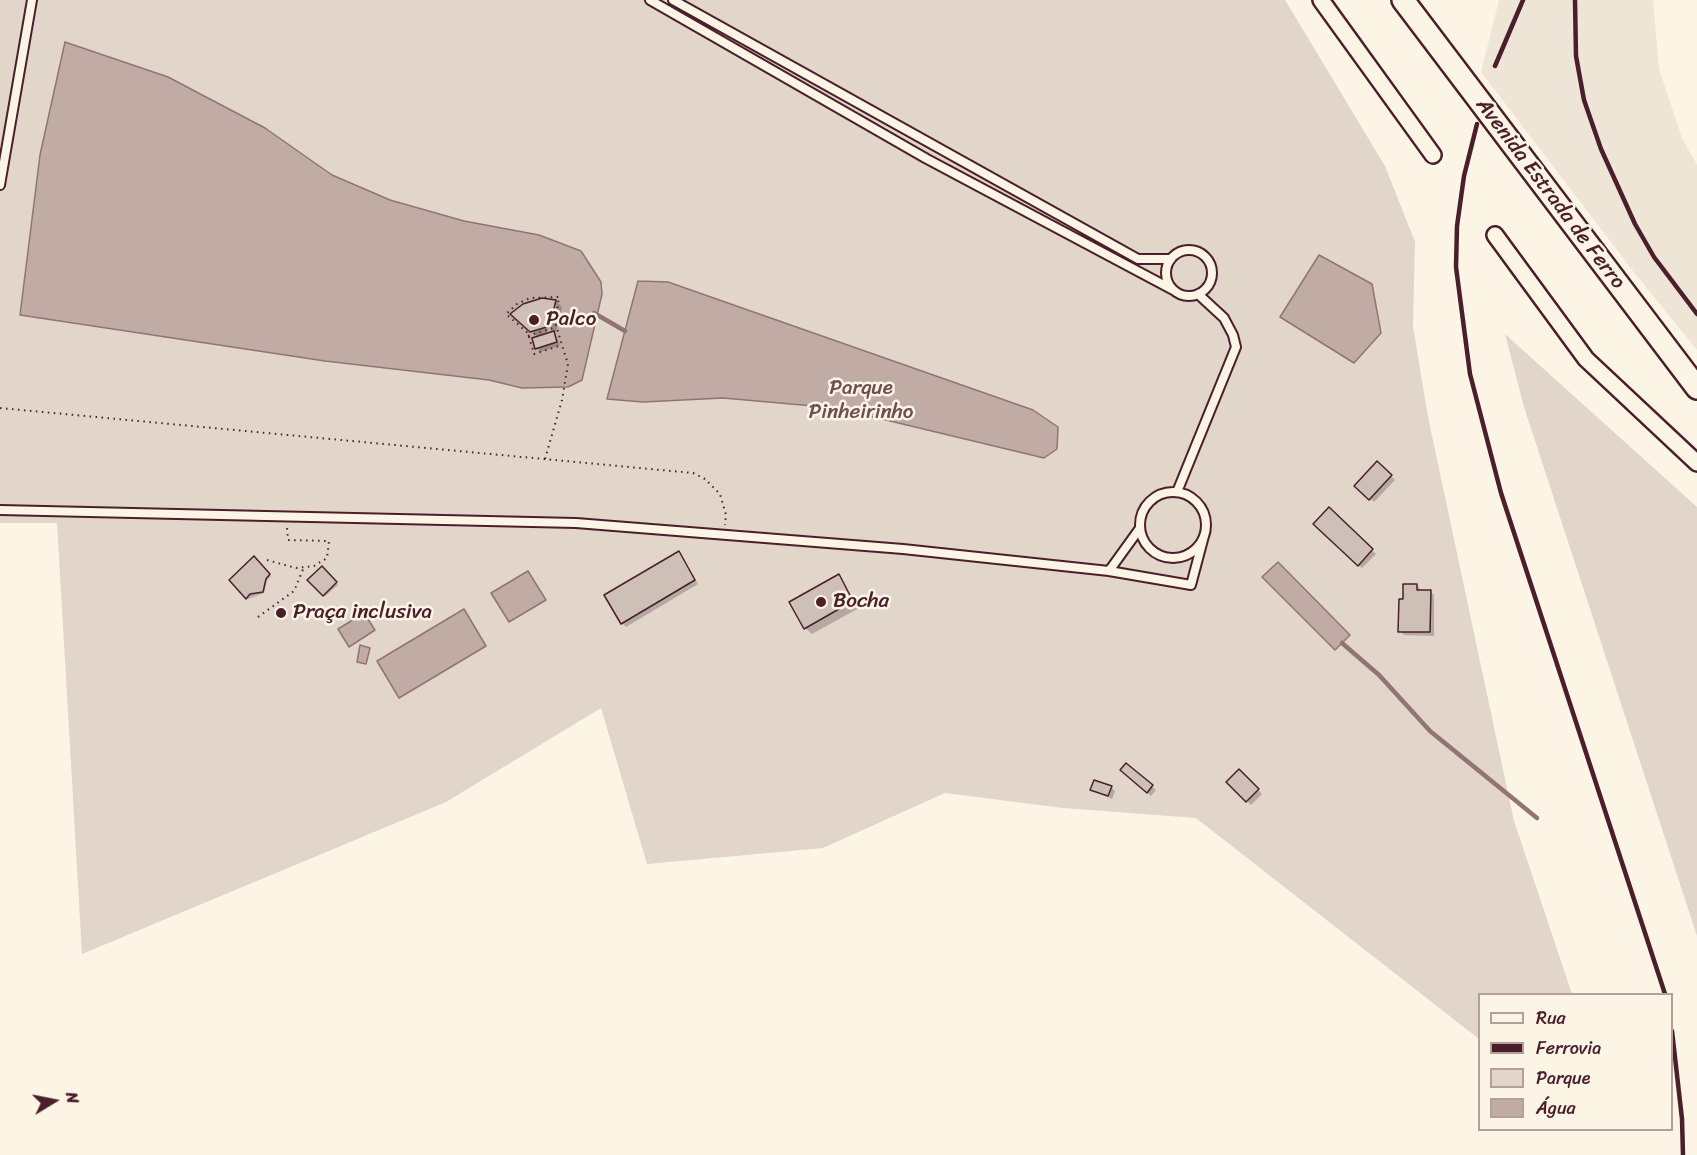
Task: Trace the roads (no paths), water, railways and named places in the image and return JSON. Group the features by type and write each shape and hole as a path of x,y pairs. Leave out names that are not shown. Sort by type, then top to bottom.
{"main road":[{"name":"Avenida Estrada de Ferro","path":"1403,0 1697,388"}],"street":[{"path":"1321,0 1433,155"},
{"path":"1495,235 1586,359 1697,463"}],"lane":[{"path":"0,185 32,0"},
{"path":"650,0 927,159 1175,291 1186,296 1198,294 1207,287 1212,276 1210,264 1203,255 1192,250 1180,252 1171,259 1138,259 673,0"},
{"path":"1171,259 1167,276 1175,291"},
{"path":"1177,492 1236,347 1233,335 1224,318 1198,294"},
{"path":"0,510 576,523 724,534 1109,571 1191,585 1206,521 1201,507 1191,497 1177,492 1162,493 1150,501 1142,514 1140,528 1109,571"},
{"path":"1140,528 1145,542 1155,553 1169,558 1184,556 1196,548 1204,536"}],"water":[{"path":"65,42 168,77 265,128 332,175 390,200 464,221 539,235 581,251 601,282 602,294 582,380 568,387 522,388 489,380 325,361 20,315 40,155"},
{"path":"1319,255 1372,284 1381,333 1354,363 1280,317"},
{"path":"638,281 668,282 1033,410 1058,427 1057,449 1044,458 836,408 723,398 643,402 607,399"},
{"path":"1278,562 1350,635 1335,650 1262,577"},
{"path":"528,571 546,600 509,622 491,593"},
{"path":"464,609 486,646 399,698 377,661"},
{"path":"364,613 375,630 349,647 338,629"},
{"path":"360,645 370,648 366,664 357,662"}],"waterway":[{"path":"594,313 625,331"},
{"path":"1342,643 1379,675 1430,731 1537,818"}],"railway":[{"path":"1495,66 1523,0"},
{"path":"1575,0 1576,56 1584,100 1601,149 1635,224 1654,257 1697,314"},
{"path":"1477,124 1464,176 1457,226 1456,267 1470,374 1501,493 1665,993"},
{"path":"1673,1040 1682,1119 1683,1155"}],"place":[{"name":"Palco","path":"534,320"},
{"name":"Bocha","path":"821,602"},
{"name":"Praça inclusiva","path":"281,613"}],"park label":[{"name":"Parque Pinheirinho","path":"861,401"}]}
